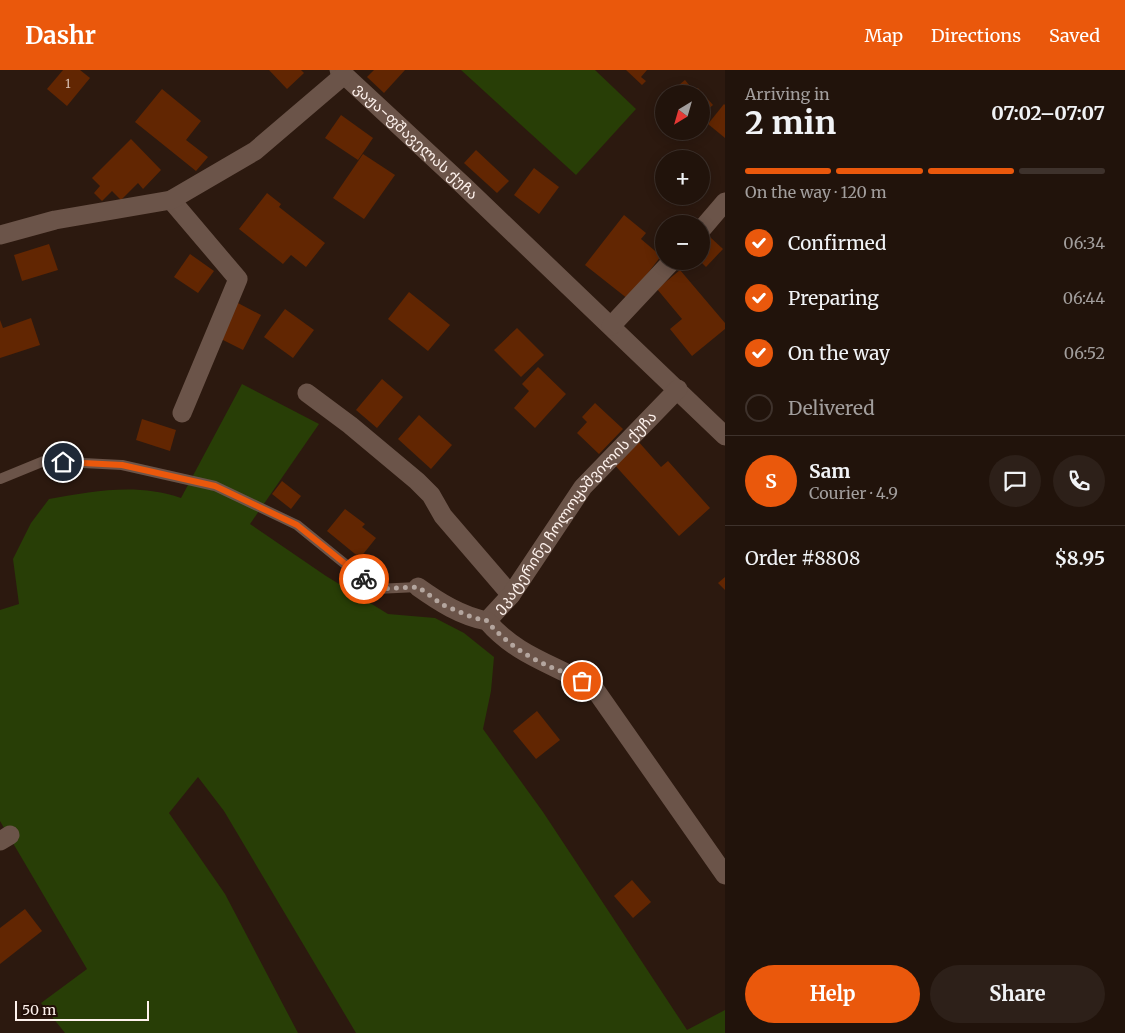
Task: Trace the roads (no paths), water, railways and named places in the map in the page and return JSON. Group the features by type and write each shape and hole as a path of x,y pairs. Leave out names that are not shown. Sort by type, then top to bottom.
{"street":[{"name":"ვაჟა-ფშაველას ქუჩა","path":"0,235 55,220 171,200 255,151 342,73 678,389 725,436"},
{"path":"171,200 238,279 182,413"},
{"path":"710,220 725,202"},
{"path":"611,326 664,270"},
{"name":"ეკატერინე ჩოლოყაშვილის ქუჩა","path":"418,587 443,605 474,618 486,620 511,595 583,486 678,389"},
{"path":"307,393 350,425 417,481 431,495 443,516 511,595"},
{"path":"486,620 500,636 542,663 570,674 594,688 725,875"}],"lane":[{"name":"ეკატერინე ჩოლოყაშვილის ქუჩა","path":"0,479 44,461 122,465 215,486 297,525 376,589 418,587"}]}
